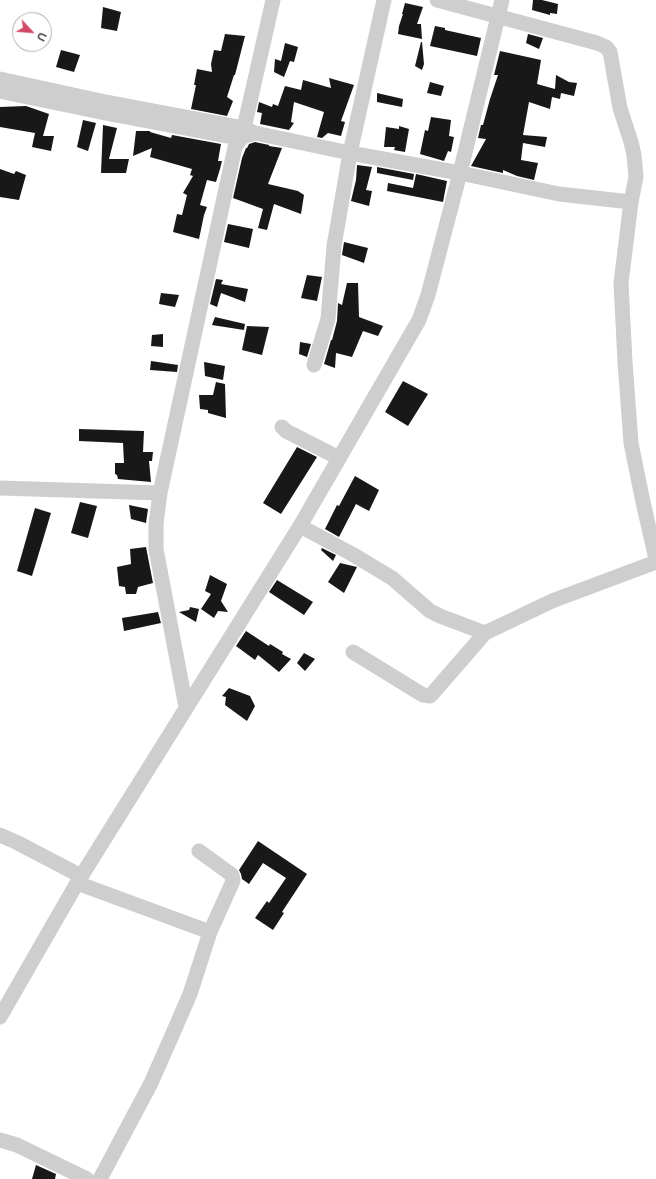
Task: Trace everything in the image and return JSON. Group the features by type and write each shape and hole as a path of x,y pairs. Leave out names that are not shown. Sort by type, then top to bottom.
{"street":[{"path":"240,135 263,0"},
{"path":"186,707 156,549 156,524 160,493 240,135 273,0"},
{"path":"314,365 328,319 334,246 350,153 384,0"},
{"path":"353,652 423,695 430,696 485,633 552,601 656,561 631,443 624,362 621,284 631,202 636,176 634,155 620,108 610,52 606,47 597,43 437,0"},
{"path":"0,1018 79,879 300,526 419,320 428,295 460,173 502,0"},
{"path":"0,79 101,101 240,135"},
{"path":"0,91 100,112 350,153 460,173 560,194 631,202"},
{"path":"282,427 286,431 339,458"},
{"path":"0,488 160,493"},
{"path":"300,526 352,554 392,578 430,610 440,616 485,633"},
{"path":"0,835 16,842 79,879 210,932"},
{"path":"100,1179 151,1083 190,994 210,932 231,885 233,878 232,876 199,851"},
{"path":"0,1140 17,1145 83,1178"}],"building":[{"path":"533,0 542,0 558,4 557,14 550,13 550,15 532,10"},
{"path":"405,3 423,7 417,24 421,24 422,39 398,34"},
{"path":"103,7 121,12 117,31 101,28"},
{"path":"435,26 445,28 445,30 481,38 477,56 430,46"},
{"path":"225,34 245,36 235,75 227,97 233,101 227,116 191,109 196,85 194,85 197,69 212,72 211,64 214,50 221,51"},
{"path":"528,34 543,38 539,49 526,43"},
{"path":"421,42 424,64 422,70 415,66"},
{"path":"285,43 298,47 294,62 290,61 284,77 274,72 275,59 281,61"},
{"path":"61,50 80,55 74,72 56,67"},
{"path":"500,51 541,60 537,84 555,89 556,75 569,82 577,83 574,96 561,93 560,99 552,97 550,109 529,102 523,135 547,137 545,147 523,143 521,160 538,163 534,180 517,176 503,170 503,173 471,166 486,139 478,138 498,75 494,75"},
{"path":"329,78 354,85 341,121 345,122 341,136 328,133 322,138 317,137 324,112 294,102 291,122 294,123 289,130 260,124 262,113 257,112 259,102 272,107 273,104 278,106 285,86 301,90 303,80 331,88"},
{"path":"430,82 444,86 441,96 427,93"},
{"path":"377,93 403,99 402,107 377,102"},
{"path":"26,106 49,114 43,136 54,136 51,151 32,147 35,133 0,127 0,107"},
{"path":"431,117 451,120 449,136 454,137 451,152 448,151 444,161 420,154 425,130 428,131"},
{"path":"83,120 96,123 88,151 77,147"},
{"path":"103,125 117,128 109,159 129,159 126,173 101,173"},
{"path":"399,126 409,129 405,152 394,150 395,147 384,147 386,127 399,129"},
{"path":"136,131 150,131 171,138 172,135 221,144 218,161 222,161 216,182 207,180 200,205 207,207 199,239 173,232 177,214 182,215 187,195 183,193 193,176 190,175 192,169 150,157 152,148 133,156"},
{"path":"255,142 282,148 268,184 298,191 304,195 301,214 274,204 267,230 258,228 263,209 233,198 242,158 249,144"},
{"path":"357,165 372,167 366,190 372,191 369,206 351,201 356,180"},
{"path":"377,167 414,174 413,180 377,173"},
{"path":"0,169 14,174 16,171 26,175 19,200 0,197"},
{"path":"416,174 447,181 443,202 387,191 388,183 413,188"},
{"path":"228,224 253,229 249,248 224,242"},
{"path":"344,242 368,248 364,263 342,255"},
{"path":"307,275 322,277 317,301 301,298"},
{"path":"216,279 223,280 221,284 248,289 245,302 221,293 217,307 210,304"},
{"path":"347,283 358,283 359,317 383,326 378,336 363,331 352,357 336,353 335,368 324,364 337,321 338,303 342,305"},
{"path":"161,293 179,295 175,307 159,304"},
{"path":"215,317 245,324 244,330 212,325"},
{"path":"247,326 269,327 262,355 242,350"},
{"path":"163,334 163,347 151,346 152,335"},
{"path":"300,342 311,344 307,357 299,354"},
{"path":"151,361 178,365 177,372 150,370"},
{"path":"204,362 225,366 223,380 205,376"},
{"path":"403,381 428,394 408,426 385,412"},
{"path":"216,382 225,384 226,418 208,413 208,410 200,409 199,395 213,395"},
{"path":"79,429 144,431 143,452 153,452 152,461 149,461 151,482 118,479 117,475 115,474 115,463 124,463 123,443 79,441"},
{"path":"297,447 317,457 281,514 263,503"},
{"path":"355,476 379,490 369,511 356,504 339,537 325,529 337,505 339,506"},
{"path":"80,502 97,506 88,538 71,533"},
{"path":"129,505 148,509 146,523 131,519"},
{"path":"35,508 51,513 32,576 17,571"},
{"path":"146,547 153,583 138,587 136,594 126,594 125,587 119,586 117,567 131,564 130,549"},
{"path":"322,548 336,555 333,561 321,550"},
{"path":"340,563 357,567 344,593 328,582"},
{"path":"210,575 227,584 221,601 228,612 218,611 214,618 201,609 211,594 205,591"},
{"path":"277,580 313,602 304,615 269,592"},
{"path":"190,607 199,609 196,622 179,612 189,610"},
{"path":"158,612 161,623 124,631 122,618"},
{"path":"246,631 269,646 270,644 283,652 282,654 291,659 279,672 258,655 255,660 236,646"},
{"path":"304,653 315,659 305,671 297,663"},
{"path":"229,688 250,696 255,706 247,721 225,705 226,697 222,696"},
{"path":"258,841 307,874 282,912 284,913 273,930 255,918 267,901 269,903 286,878 263,863 249,884 242,879 239,870"},
{"path":"36,1165 56,1174 55,1179 32,1179"}]}
